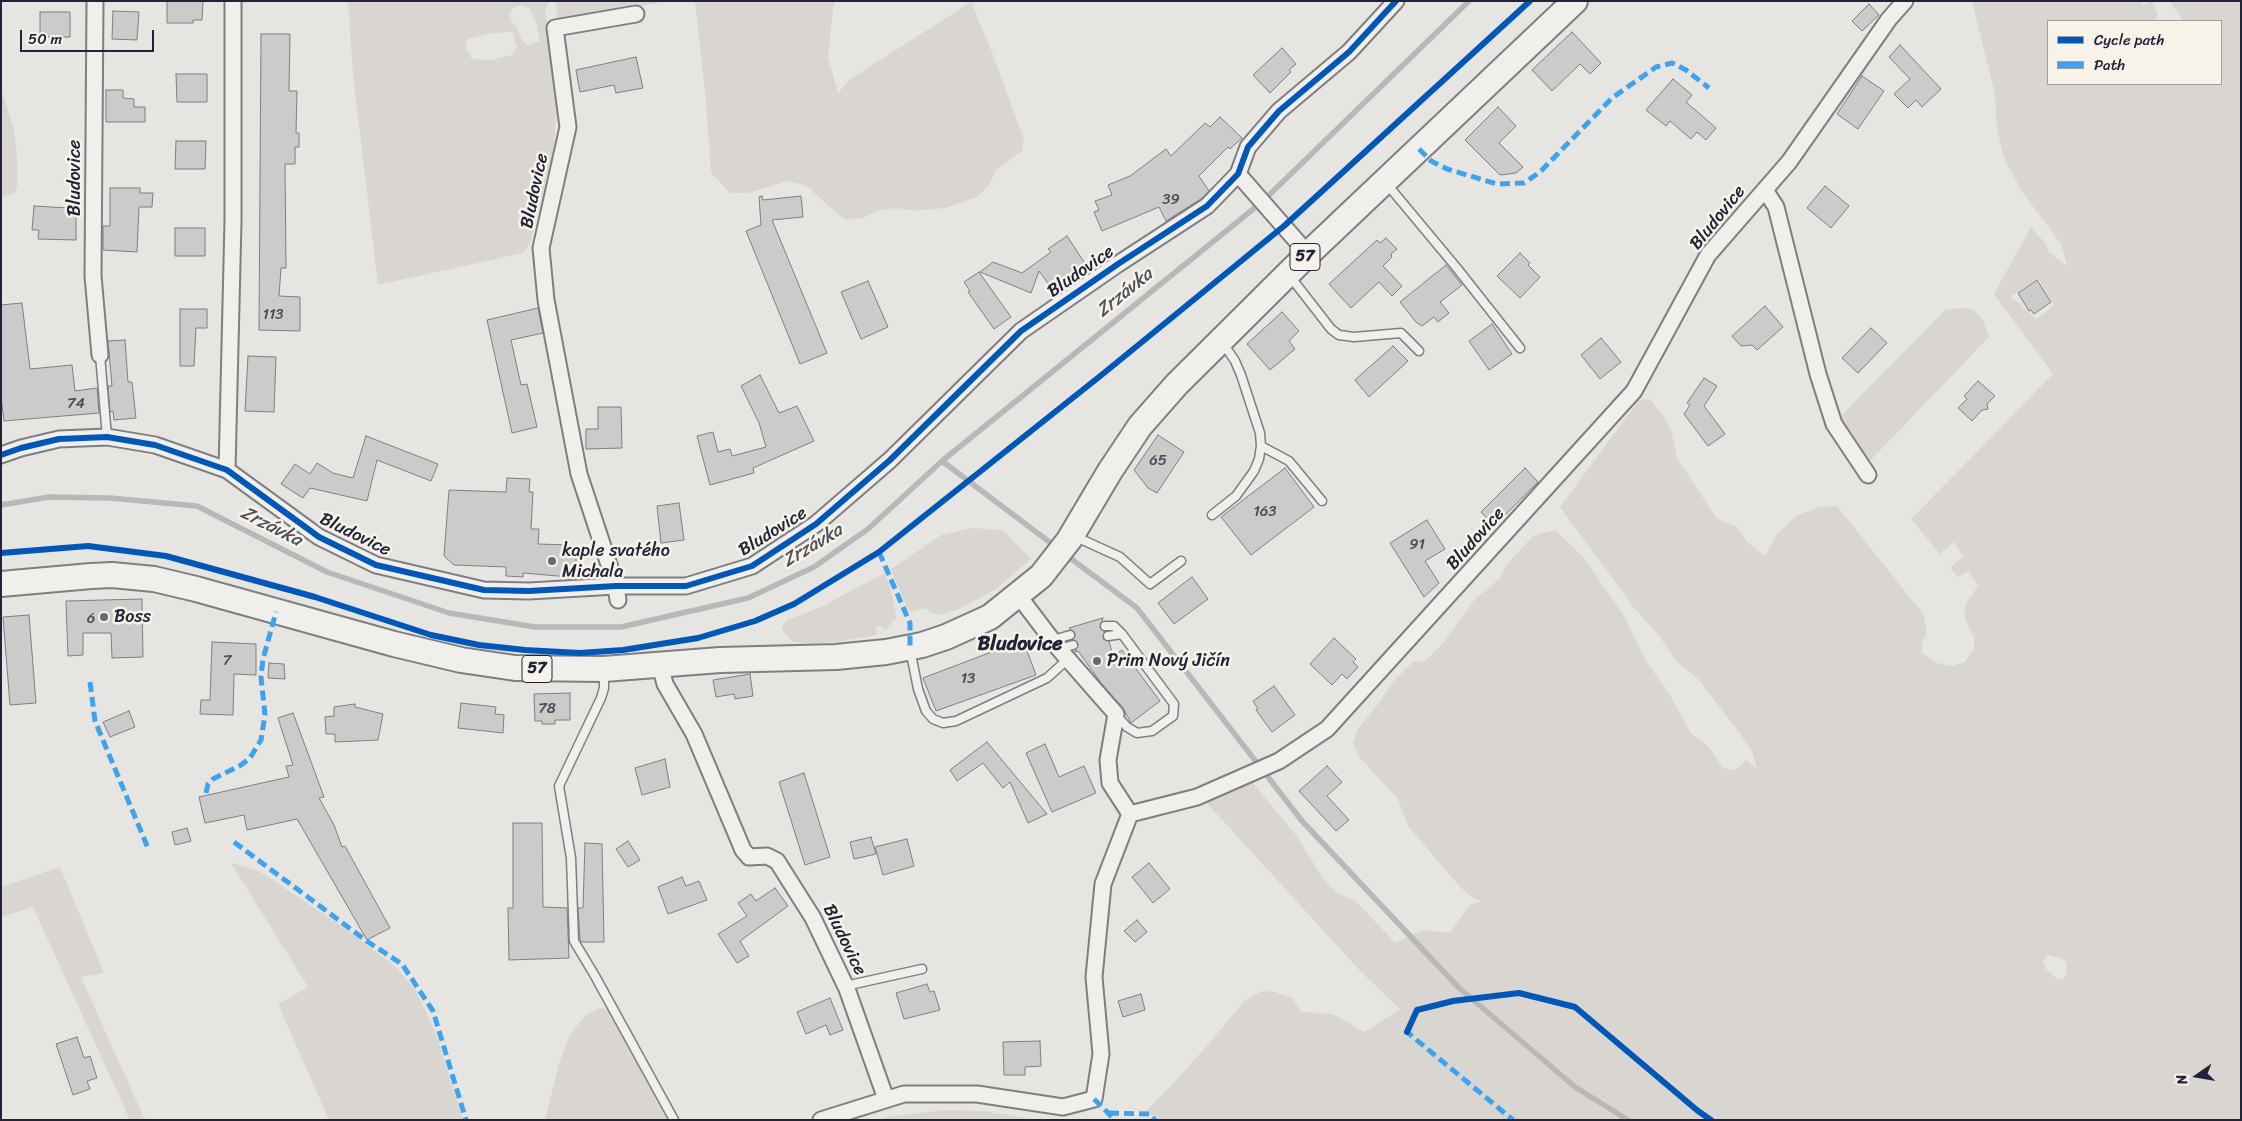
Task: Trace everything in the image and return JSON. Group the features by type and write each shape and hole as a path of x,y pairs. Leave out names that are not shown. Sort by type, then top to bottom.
{"main road":[{"name":"57","path":"1,584 112,575 154,580 196,589 356,634 461,660 515,668 604,669 720,660 836,657 910,648 966,629 990,617 1041,576 1070,538 1110,471 1140,426 1177,384 1308,254 1575,1"}],"street":[{"name":"Bludovice","path":"95,1 94,276 100,355"},
{"path":"227,470 233,221 233,1"},
{"name":"Bludovice","path":"1,455 59,439 107,438 155,445 227,470 319,536 376,565 484,590 617,593 686,586 752,566 816,524 890,460 1021,331 1118,264 1207,206 1242,179 1248,146 1279,111 1349,52 1396,1"},
{"name":"Bludovice","path":"1130,814 1197,797 1279,761 1327,729 1634,391 1708,255 1789,162 1888,19 1905,1"},
{"name":"Bludovice","path":"617,593 579,474 546,300 542,248 568,127 555,28 636,14"},
{"path":"1242,179 1308,254"},
{"name":"Bludovice","path":"1765,190 1776,206 1818,374 1834,424 1868,475"},
{"path":"821,1120 886,1098 904,1094 977,1094 1063,1107 1094,1099 1101,1054 1094,978 1103,884 1130,814 1110,783 1108,760 1116,714 1018,596"},
{"name":"Bludovice","path":"660,665 665,684 694,734 743,850 749,857 767,856 777,862 804,902 846,986 886,1098"}],"lane":[{"path":"1384,182 1456,267 1520,348"},
{"path":"1288,274 1331,329 1339,335 1354,337 1402,333 1419,352"},
{"path":"1212,515 1236,496 1254,472 1259,460 1261,446 1260,434 1241,375 1235,361 1220,340"},
{"path":"100,355 107,438"},
{"path":"1261,446 1289,461 1322,501"},
{"path":"1070,538 1115,554 1150,584 1181,561"},
{"path":"1105,626 1114,626 1122,634 1174,704 1173,716 1152,731 1137,733 1127,727 1116,714"},
{"path":"910,648 918,689 926,711 933,719 943,723 956,721 1047,678 1070,634"},
{"path":"1108,636 1122,634"},
{"path":"604,669 604,688 601,698 559,786 570,858 574,941 674,1120"},
{"path":"846,986 922,969"}],"shaded area":[{"path":"348,1 550,1 545,9 557,112 553,153 530,244 523,253 378,285 353,75","holes":["521,5 529,8 536,22 540,41 528,45 522,41 517,27 511,21 510,12 515,7","512,32 517,47 512,55 490,60 472,59 465,48 467,39 493,33"]},
{"path":"555,1 669,1 558,21"},
{"path":"695,1 834,1 828,57 838,93 849,80 971,2 992,52 1024,140 1022,151 996,170 989,185 977,197 945,208 914,211 897,208 879,210 862,218 845,220 805,185 787,181 749,193 730,193 711,173 706,102"},
{"path":"1972,1 2140,1 2143,5 2152,1 2158,14 2155,20 2047,20 2047,85 2222,85 2222,20 2182,20 2170,1 2241,1 2241,1120 1153,1120 1152,1116 1144,1113 1212,1040 1244,1001 1262,991 1275,992 1292,998 1301,1012 1332,1014 1365,1032 1400,1009 1362,973 1205,801 1252,782 1296,835 1324,880 1336,892 1356,901 1395,943 1423,930 1450,933 1470,904 1482,902 1460,887 1408,826 1398,799 1360,758 1353,744 1357,730 1379,703 1392,683 1414,661 1424,662 1444,642 1475,599 1499,579 1508,563 1533,536 1556,531 1584,558 1624,616 1646,661 1668,692 1691,733 1709,747 1723,768 1731,770 1738,768 1746,760 1757,769 1752,752 1739,732 1699,680 1678,663 1657,633 1634,608 1560,507 1639,400 1650,399 1665,419 1672,433 1677,458 1717,519 1737,527 1747,542 1765,556 1776,535 1796,516 1820,507 1837,506 1923,614 1927,631 1922,644 1922,653 1937,663 1952,666 1965,662 1974,649 1974,637 1964,613 1967,602 1978,586 1968,571 1958,577 1950,568 1963,556 1954,542 1940,554 1911,519 2053,374 1994,294 2031,227 2046,244 2048,252 2067,266 2061,244 2023,193 2004,158 1997,129 1995,94","holes":["2038,278 2054,305 2036,319 2011,296","2048,955 2061,958 2066,962 2067,972 2064,978 2058,980 2046,969 2043,961"]},
{"path":"1,88 14,130 17,156 17,187 14,194 1,196"},
{"path":"1973,309 1983,320 1989,337 1867,464 1839,418 1945,310"},
{"path":"972,528 1003,530 1031,559 996,589 960,609 940,615 930,613 927,608 912,612 908,610 891,569 941,535"},
{"path":"884,573 889,583 897,618 885,630 881,625 876,627 877,635 836,642 805,643 793,642 784,633 782,627 787,620 819,608"},
{"path":"231,863 259,871 346,929 397,968 416,991 435,1031 463,1120 329,1120 278,1004 308,987"},
{"path":"60,867 104,973 81,977 145,1120 130,1120 33,907 1,917 1,887"},
{"path":"598,1008 606,1009 613,1013 657,1093 666,1117 665,1120 545,1120 559,1063 570,1035 583,1018"},
{"path":"945,1110 984,1111 1038,1120 879,1120 887,1117"}],"building":[{"path":"167,1 203,1 202,20 193,20 193,23 167,23"},
{"path":"1869,4 1879,15 1862,31 1852,21"},
{"path":"113,11 139,12 137,40 112,39"},
{"path":"40,12 70,12 70,37 40,37"},
{"path":"1572,32 1601,63 1590,74 1580,64 1552,91 1532,70"},
{"path":"261,34 290,34 289,91 297,91 296,133 299,133 299,147 295,147 295,164 285,164 286,268 281,268 279,296 300,297 300,331 259,330"},
{"path":"1900,45 1941,89 1922,107 1916,100 1908,108 1894,94 1910,79 1889,57"},
{"path":"1282,48 1296,64 1289,70 1291,72 1270,93 1253,75"},
{"path":"636,57 643,88 616,93 614,85 580,92 576,70"},
{"path":"176,74 207,74 207,102 177,102"},
{"path":"1862,76 1884,91 1858,129 1837,114"},
{"path":"1673,79 1692,95 1686,102 1716,128 1706,140 1697,132 1691,139 1670,121 1666,126 1646,110"},
{"path":"106,90 123,90 123,98 134,99 134,107 145,107 145,122 106,122"},
{"path":"1498,107 1516,126 1499,143 1523,167 1516,173 1500,175 1465,140"},
{"path":"1220,117 1242,138 1230,149 1228,147 1199,176 1209,191 1201,199 1166,221 1159,207 1102,231 1094,212 1099,210 1095,201 1112,195 1108,185 1130,176 1166,149 1171,156 1205,123 1210,127"},
{"path":"176,141 206,141 205,169 175,169"},
{"path":"1825,186 1849,206 1831,228 1807,208"},
{"path":"110,188 140,188 140,193 153,193 152,207 139,207 137,252 103,250 103,226 110,226"},
{"path":"762,196 763,200 801,196 803,217 772,220 827,353 800,364 746,231 761,225 759,197"},
{"path":"34,206 69,208 69,214 76,214 76,240 38,239 39,230 32,230"},
{"path":"175,228 205,228 205,256 175,256"},
{"path":"1067,236 1086,265 1052,289 1039,271 1031,293 980,272 993,262 1022,273 1051,252 1048,249"},
{"path":"1386,238 1397,249 1383,266 1402,286 1392,296 1379,282 1351,308 1329,284 1377,240 1380,243"},
{"path":"1520,253 1530,263 1528,265 1540,277 1520,298 1497,276"},
{"path":"1446,265 1462,285 1440,302 1449,313 1438,322 1434,317 1422,326 1416,322 1400,302"},
{"path":"979,272 1011,317 994,329 968,292 970,291 964,282"},
{"path":"2037,280 2051,302 2034,314 2031,310 2029,311 2018,293"},
{"path":"868,281 888,327 861,339 841,292"},
{"path":"22,303 30,369 72,365 75,391 97,388 99,413 4,421 1,397 1,305"},
{"path":"1765,306 1783,327 1757,350 1752,345 1741,346 1732,336"},
{"path":"538,308 543,333 511,340 521,385 527,384 537,427 512,433 487,320"},
{"path":"180,309 207,309 207,328 196,328 194,366 180,366"},
{"path":"1282,312 1299,331 1289,341 1295,349 1270,370 1247,344"},
{"path":"1492,324 1512,354 1489,370 1469,341"},
{"path":"1871,328 1887,343 1858,373 1842,358"},
{"path":"1601,338 1621,362 1600,379 1581,355"},
{"path":"125,340 128,382 132,382 136,418 114,420 113,411 110,412 108,386 112,386 108,341"},
{"path":"1393,346 1408,361 1369,397 1355,380"},
{"path":"248,356 276,357 274,412 245,411"},
{"path":"760,375 779,413 797,406 814,441 753,468 754,473 710,485 697,436 713,432 718,452 730,449 732,456 766,447 759,423 741,386"},
{"path":"1704,378 1717,386 1704,406 1725,434 1708,446 1684,414 1690,405 1687,403"},
{"path":"1978,381 1995,396 1987,404 1988,409 1982,410 1972,421 1958,408 1967,399 1964,396"},
{"path":"598,407 621,407 622,448 586,449 586,429 598,429"},
{"path":"1158,435 1184,452 1157,493 1148,488 1134,470"},
{"path":"366,436 438,464 431,481 377,460 367,501 310,488 303,498 281,484 295,464 310,474 317,463 333,473 353,478"},
{"path":"1285,468 1314,507 1251,555 1221,517"},
{"path":"1525,468 1538,482 1494,526 1481,512"},
{"path":"507,478 530,479 529,492 533,492 531,529 539,529 538,544 570,545 570,553 576,553 576,569 569,569 569,577 523,573 523,577 506,576 506,567 454,565 444,556 449,490 506,492"},
{"path":"679,503 684,540 661,543 657,506"},
{"path":"1427,520 1445,549 1425,561 1439,583 1424,597 1390,543"},
{"path":"1192,577 1208,599 1174,624 1158,603"},
{"name":"Boss","path":"142,599 143,657 112,658 111,633 83,633 83,655 68,656 66,601"},
{"path":"29,615 36,703 10,705 3,617"},
{"path":"1103,618 1100,628 1105,632 1103,639 1109,641 1113,656 1122,650 1160,701 1131,723 1123,708 1101,683 1078,651 1075,652 1078,644 1073,640 1075,633 1069,628"},
{"path":"1334,638 1356,659 1353,662 1358,667 1347,679 1342,674 1332,685 1310,664"},
{"path":"1023,640 1036,675 936,711 923,678"},
{"path":"212,642 256,644 256,675 234,674 233,715 200,714 201,700 210,700"},
{"path":"269,663 284,664 285,679 268,678"},
{"path":"750,674 753,696 735,699 734,694 716,697 713,680"},
{"path":"1274,686 1295,715 1272,732 1256,710 1258,709 1253,701"},
{"path":"570,693 570,720 555,720 555,724 542,724 542,721 535,721 534,694"},
{"path":"461,703 496,707 495,714 504,715 503,733 458,728"},
{"path":"355,704 355,707 383,714 378,740 335,742 335,734 326,734 325,717 334,716 334,707"},
{"path":"129,711 135,727 110,737 103,722"},
{"path":"293,713 324,797 319,798 334,825 342,847 345,846 390,928 367,940 297,819 247,830 244,815 205,823 199,797 289,777 286,766 293,765 278,718"},
{"path":"987,742 1047,814 1028,823 1010,782 1003,788 983,763 957,781 950,770"},
{"path":"1045,744 1059,777 1084,766 1096,793 1052,812 1026,753"},
{"path":"665,759 670,787 642,795 635,768"},
{"path":"1327,766 1342,782 1327,796 1349,820 1336,831 1299,791"},
{"path":"804,773 830,857 805,865 779,782"},
{"path":"513,823 542,823 543,907 567,908 569,958 509,960 508,908 513,908"},
{"path":"187,828 191,841 175,845 172,832"},
{"path":"871,837 876,854 854,859 850,842"},
{"path":"907,839 914,866 883,875 875,847"},
{"path":"628,841 640,860 628,867 616,849"},
{"path":"585,843 602,844 604,942 581,942 580,939 578,908 583,908"},
{"path":"1149,863 1170,889 1153,903 1132,877"},
{"path":"682,877 686,886 699,881 707,900 668,914 658,887"},
{"path":"775,888 788,906 740,941 749,956 737,963 718,934 747,916 738,903 751,894 756,901"},
{"path":"1137,920 1147,932 1135,942 1124,931"},
{"path":"927,984 930,992 934,991 940,1010 904,1019 896,993"},
{"path":"1141,994 1145,1010 1123,1017 1118,1001"},
{"path":"830,998 843,1030 830,1035 826,1025 806,1034 797,1012"},
{"path":"77,1037 84,1058 90,1056 97,1078 87,1081 90,1089 73,1095 56,1044"},
{"path":"1040,1041 1041,1066 1025,1067 1025,1075 1004,1075 1003,1042"}],"waterway":[{"name":"Zrzávka","path":"1,505 49,497 110,498 197,506 327,572 449,613 535,627 621,627 748,598 814,567 868,529 942,461 1262,202 1469,1"},
{"path":"942,461 1056,547"},
{"path":"1066,555 1137,608 1302,821 1458,987 1575,1087 1628,1120"}],"marked path":[{"path":"1419,149 1431,161 1447,169 1497,184 1524,183 1540,172 1612,98 1656,67 1672,63 1686,70 1709,88"},
{"path":"879,552 910,623 910,648"},
{"path":"206,793 208,784 213,779 241,765 250,758 261,740 265,715 261,677 263,659 276,612"},
{"path":"90,682 95,721 148,848"},
{"path":"234,842 368,942 402,964 433,1011 466,1120"},
{"path":"1408,1029 1407,1032 1513,1120"},
{"path":"1094,1099 1115,1120"},
{"path":"1109,1113 1149,1114 1155,1120"}],"cycle path":[{"path":"1,455 59,439 107,437 155,445 227,470 319,537 376,565 484,590 529,591 616,586 686,586 752,566 816,524 890,460 1021,331 1118,264 1207,206 1238,174 1248,147 1279,111 1349,52 1396,1"},
{"path":"1,553 88,546 166,556 315,597 431,635 479,645 525,650 580,653 623,650 698,638 755,621 794,604 879,552 1104,373 1284,226 1530,1"},
{"path":"1407,1032 1417,1010 1453,1001 1519,993 1575,1007 1711,1120"}],"place":[{"name":"kaple svatého Michala","path":"552,561"},
{"name":"Boss","path":"104,617"},
{"name":"Prim Nový Jičín","path":"1097,661"}],"district":[{"name":"Bludovice","path":"1020,645"}]}
